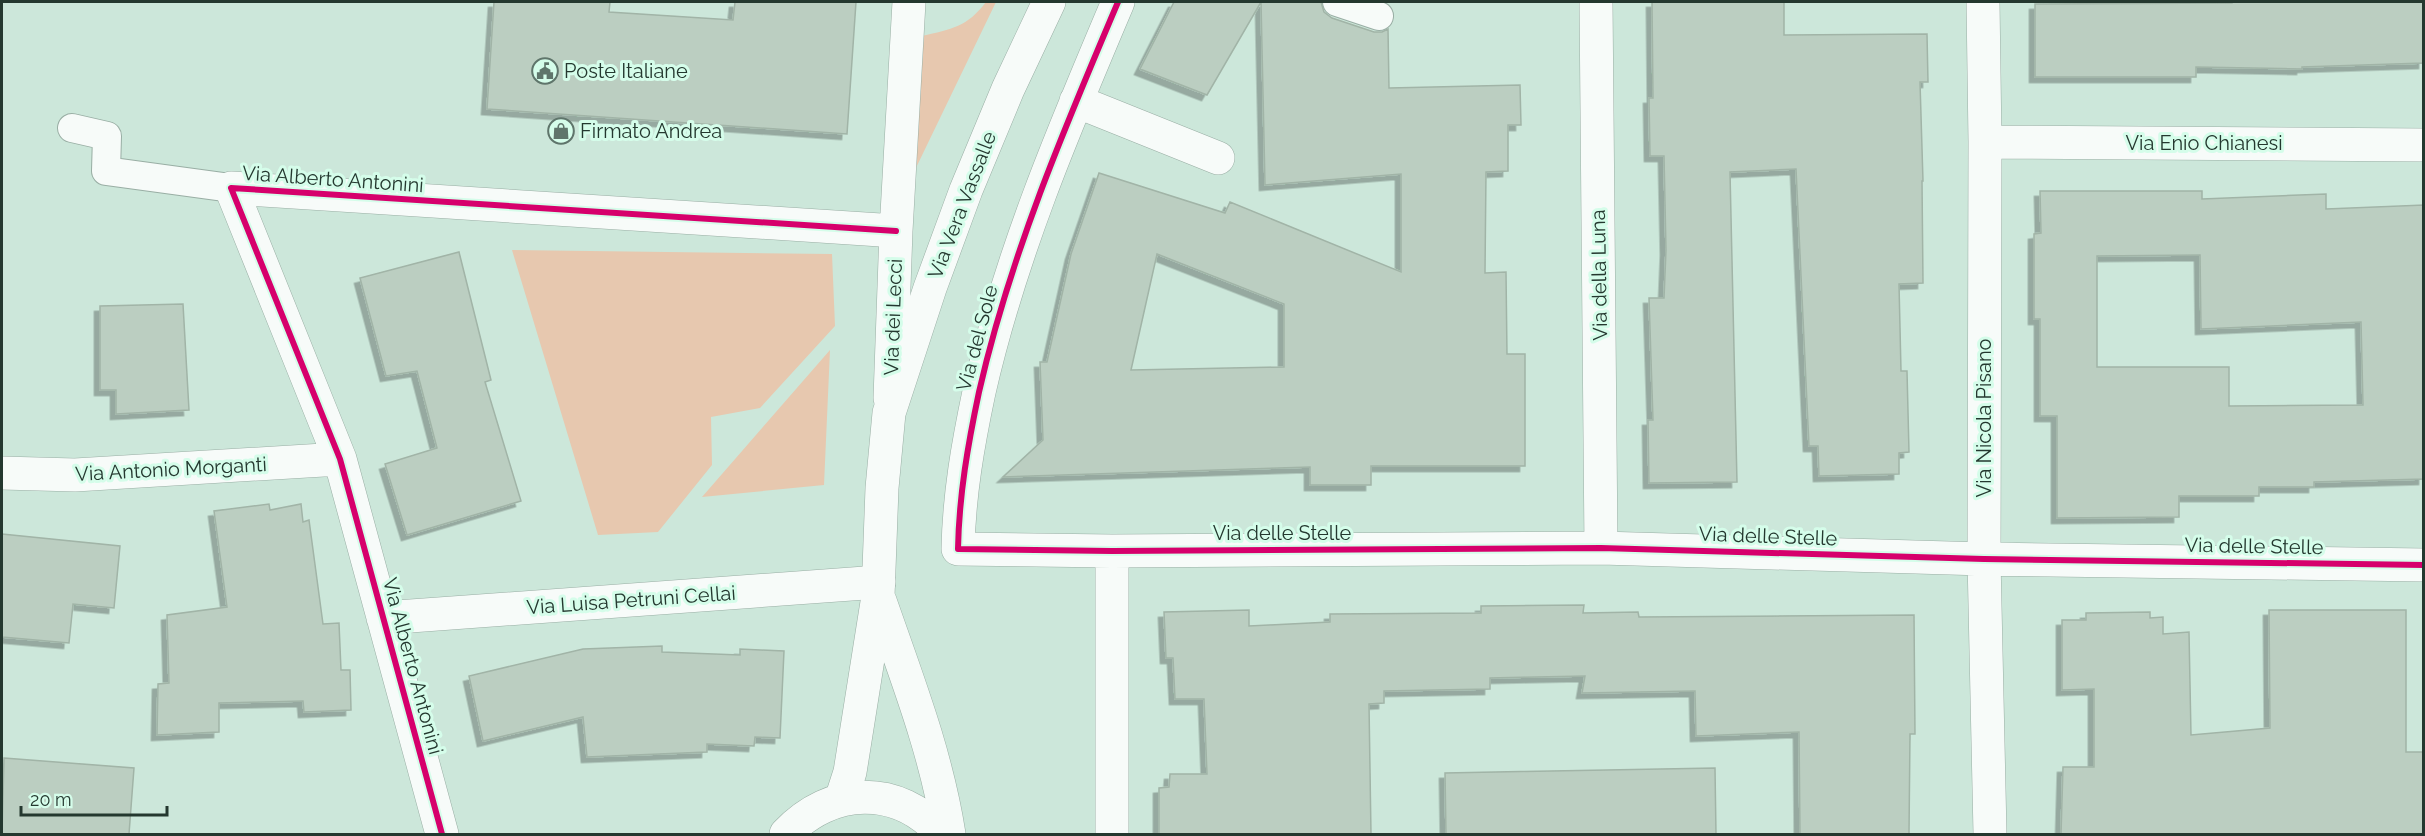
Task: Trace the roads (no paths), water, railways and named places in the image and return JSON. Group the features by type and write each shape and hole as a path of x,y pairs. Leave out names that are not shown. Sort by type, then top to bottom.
{"street":[{"name":"Via dei Lecci","path":"841,800 850,772 878,589 909,2"},
{"name":"Via Vera Vassalle","path":"889,413 930,288 966,190 1008,88 1049,2"},
{"name":"Via del Sole","path":"1112,551 958,549 959,508 966,454 992,335 1024,234 1118,2"},
{"name":"Via della Luna","path":"1596,2 1601,548"},
{"name":"Via Nicola Pisano","path":"1983,2 1984,559 1990,834"},
{"path":"1076,101 1218,158"},
{"name":"Via Enio Chianesi","path":"1985,142 2424,145"},
{"name":"Via Alberto Antonini","path":"442,834 340,459 231,188 896,231"},
{"name":"Via Antonio Morganti","path":"2,473 75,475 340,459"},
{"name":"Via delle Stelle","path":"1112,551 1601,548 1984,559 2424,565"},
{"path":"1112,551 1112,834"},
{"name":"Via dei Lecci","path":"878,589 929,741 939,777 949,834"},
{"name":"Via Luisa Petruni Cellai","path":"383,618 878,589"},
{"path":"786,834 809,814 824,805 841,800 878,798 913,810 942,834"}],"lane":[{"path":"1337,2 1379,16"},
{"path":"72,128 107,136 106,171 231,188"}],"place":[{"name":"Poste Italiane","path":"545,71"},
{"name":"Firmato Andrea","path":"561,131"}]}
